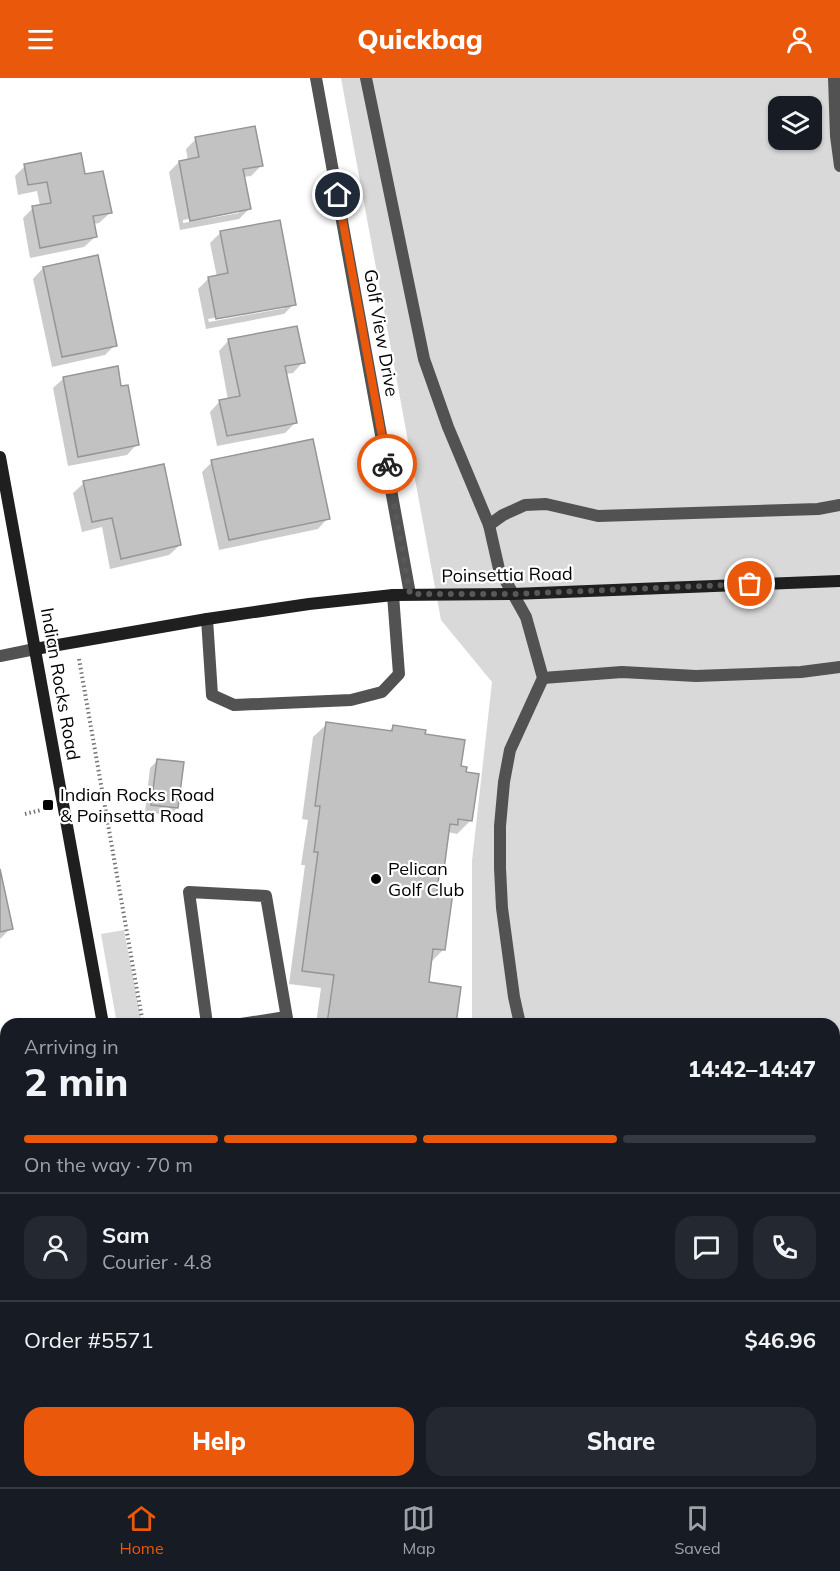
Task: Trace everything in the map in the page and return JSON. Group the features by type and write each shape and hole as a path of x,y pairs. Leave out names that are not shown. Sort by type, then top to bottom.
{"street":[{"name":"Golf View Drive","path":"316,78 410,594"},
{"path":"366,78 410,282 424,359 448,428 489,525 499,569 526,616 543,678 510,750 500,826 502,908 519,1018"},
{"path":"834,78 836,136 840,166"},
{"name":"Indian Rocks Road","path":"0,457 102,1018"},
{"path":"489,525 503,514 525,505 546,504 598,516 818,509 840,505"},
{"name":"Poinsettia Road","path":"0,656 207,619 309,604 393,595 513,594 840,581"},
{"path":"207,619 212,695 234,705 351,700 382,692 399,674 393,595"},
{"path":"543,678 622,672 696,676 801,672 840,667"},
{"path":"206,1018 189,892 266,896 286,1018"}],"path":[{"path":"79,658 143,1018"},
{"path":"25,814 49,808"}],"shaded area":[{"path":"341,78 840,78 840,1018 472,1018 472,861 492,682 441,620"},
{"path":"124,930 141,1018 116,1018 101,934"}],"building":[{"path":"255,126 263,166 243,169 251,209 190,221 179,161 199,157 195,137"},
{"path":"81,153 85,174 103,171 112,213 93,216 97,237 40,248 32,206 51,203 47,182 28,185 24,164"},
{"path":"280,220 296,305 216,319 208,277 228,273 220,231"},
{"path":"98,255 117,346 62,357 43,267"},
{"path":"297,326 305,363 285,366 297,423 227,436 219,400 240,396 228,339"},
{"path":"118,366 121,386 128,385 139,445 78,457 63,377"},
{"path":"313,439 330,519 229,540 211,460"},
{"path":"164,464 181,545 121,559 112,518 92,522 83,481"},
{"name":"Pelican Golf Club","path":"326,722 392,731 393,725 426,730 425,734 465,740 461,766 467,767 466,772 479,774 472,821 458,819 458,825 450,824 444,869 440,869 437,890 453,892 445,950 433,949 429,982 461,987 457,1018 328,1018 334,975 302,971 318,852 314,852 320,806 315,806"},
{"path":"157,759 184,762 178,808 151,805"},
{"path":"0,869 13,929 0,932"}],"way so far":[{"path":"387,464 410,594 513,594 750,584"}],"place":[{"name":"Indian Rocks Road & Poinsetta Road","path":"48,805"},
{"name":"Pelican Golf Club","path":"376,879"}],"route":[{"path":"338,195 387,464"}]}
